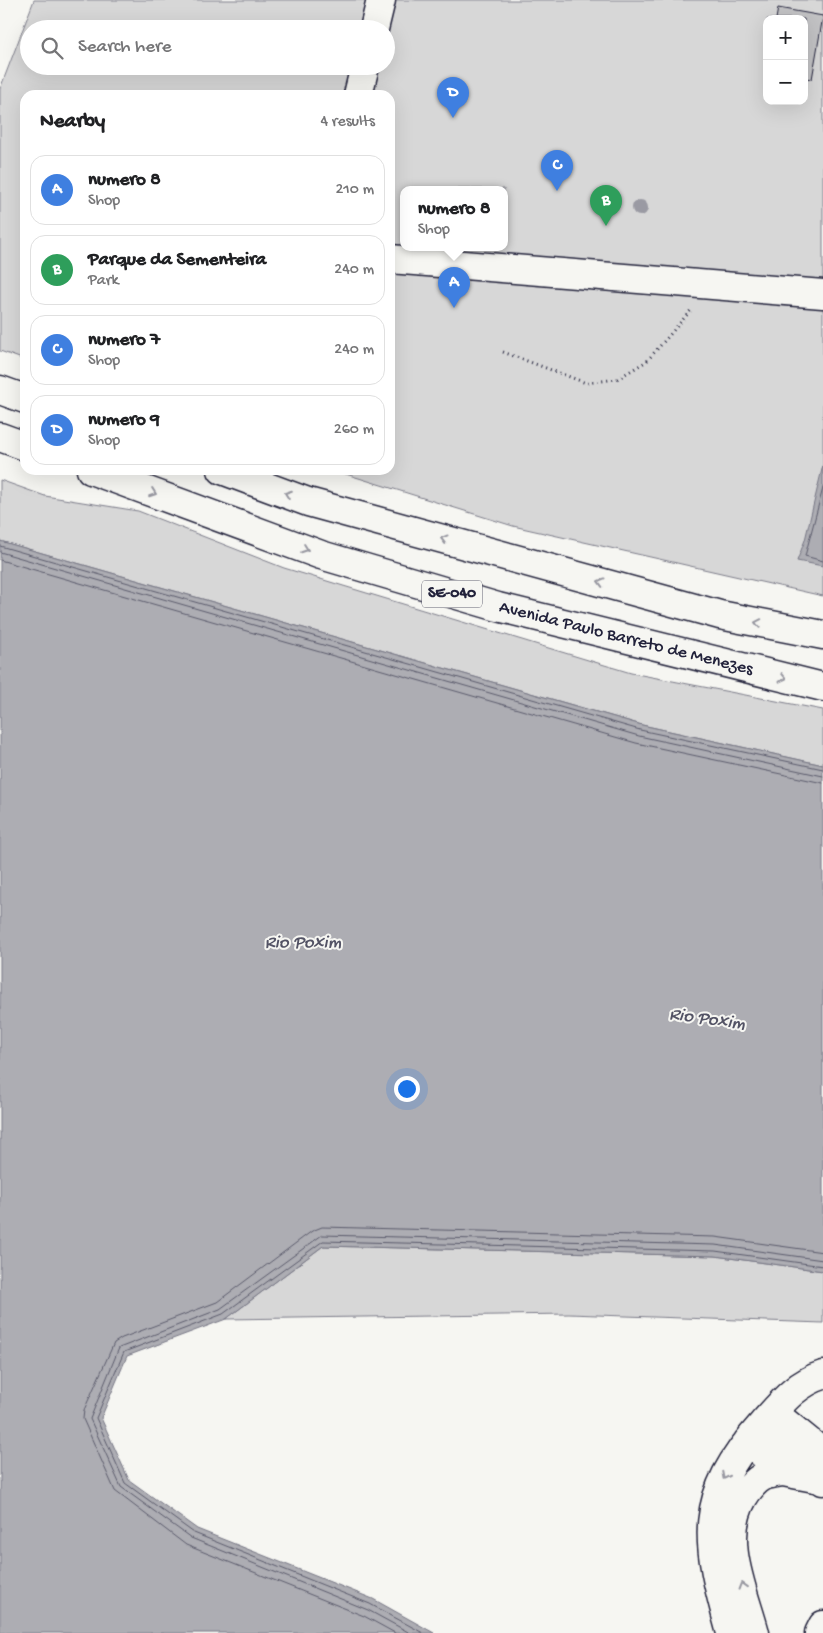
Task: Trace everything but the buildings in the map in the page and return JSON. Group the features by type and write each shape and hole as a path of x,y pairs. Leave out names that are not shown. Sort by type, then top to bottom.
{"main road":[{"path":"376,20 381,0"},
{"path":"359,90 363,75"},
{"path":"395,259 823,294"},
{"path":"0,390 20,397"},
{"path":"0,437 20,444"},
{"name":"Avenida Paulo Barreto de Menezes","path":"105,475 321,555 470,599 605,635 823,687"},
{"path":"235,475 308,502 720,615 823,635"},
{"path":"731,1633 714,1566 710,1529 714,1504 724,1477 762,1425 794,1389 810,1379 823,1375"},
{"path":"762,1425 823,1452"},
{"path":"762,1425 783,1472"},
{"path":"762,1425 822,1480"},
{"path":"756,1633 736,1566 732,1532 736,1510 749,1488 764,1476 783,1472 822,1480"},
{"path":"819,1633 823,1625"}],"path":[{"path":"503,352 586,383 617,379 647,362 712,285"}],"shaded area":[{"path":"34,0 823,0 823,596 513,526 349,475 395,475 395,90 20,90 20,358 0,351 0,89 20,37 20,75 395,75 395,20 26,20"},
{"path":"0,480 45,496 138,511 284,568 631,673 823,710 823,765 642,725 0,541"},
{"path":"323,1246 715,1256 823,1271 823,1323 569,1314 226,1319"}],"water":[{"path":"823,465 823,566 797,561 805,540"},
{"name":"Rio Poxim","path":"0,541 642,725 823,765 823,1271 715,1256 323,1246 226,1319 127,1356 101,1418 129,1480 197,1529 373,1599 434,1633 0,1633"}],"place":[{"name":"numero 9","path":"453,118"},
{"name":"numero 7","path":"557,191"},
{"name":"Parque da Sementeira","path":"606,226"},
{"name":"numero 8","path":"454,308"}]}
